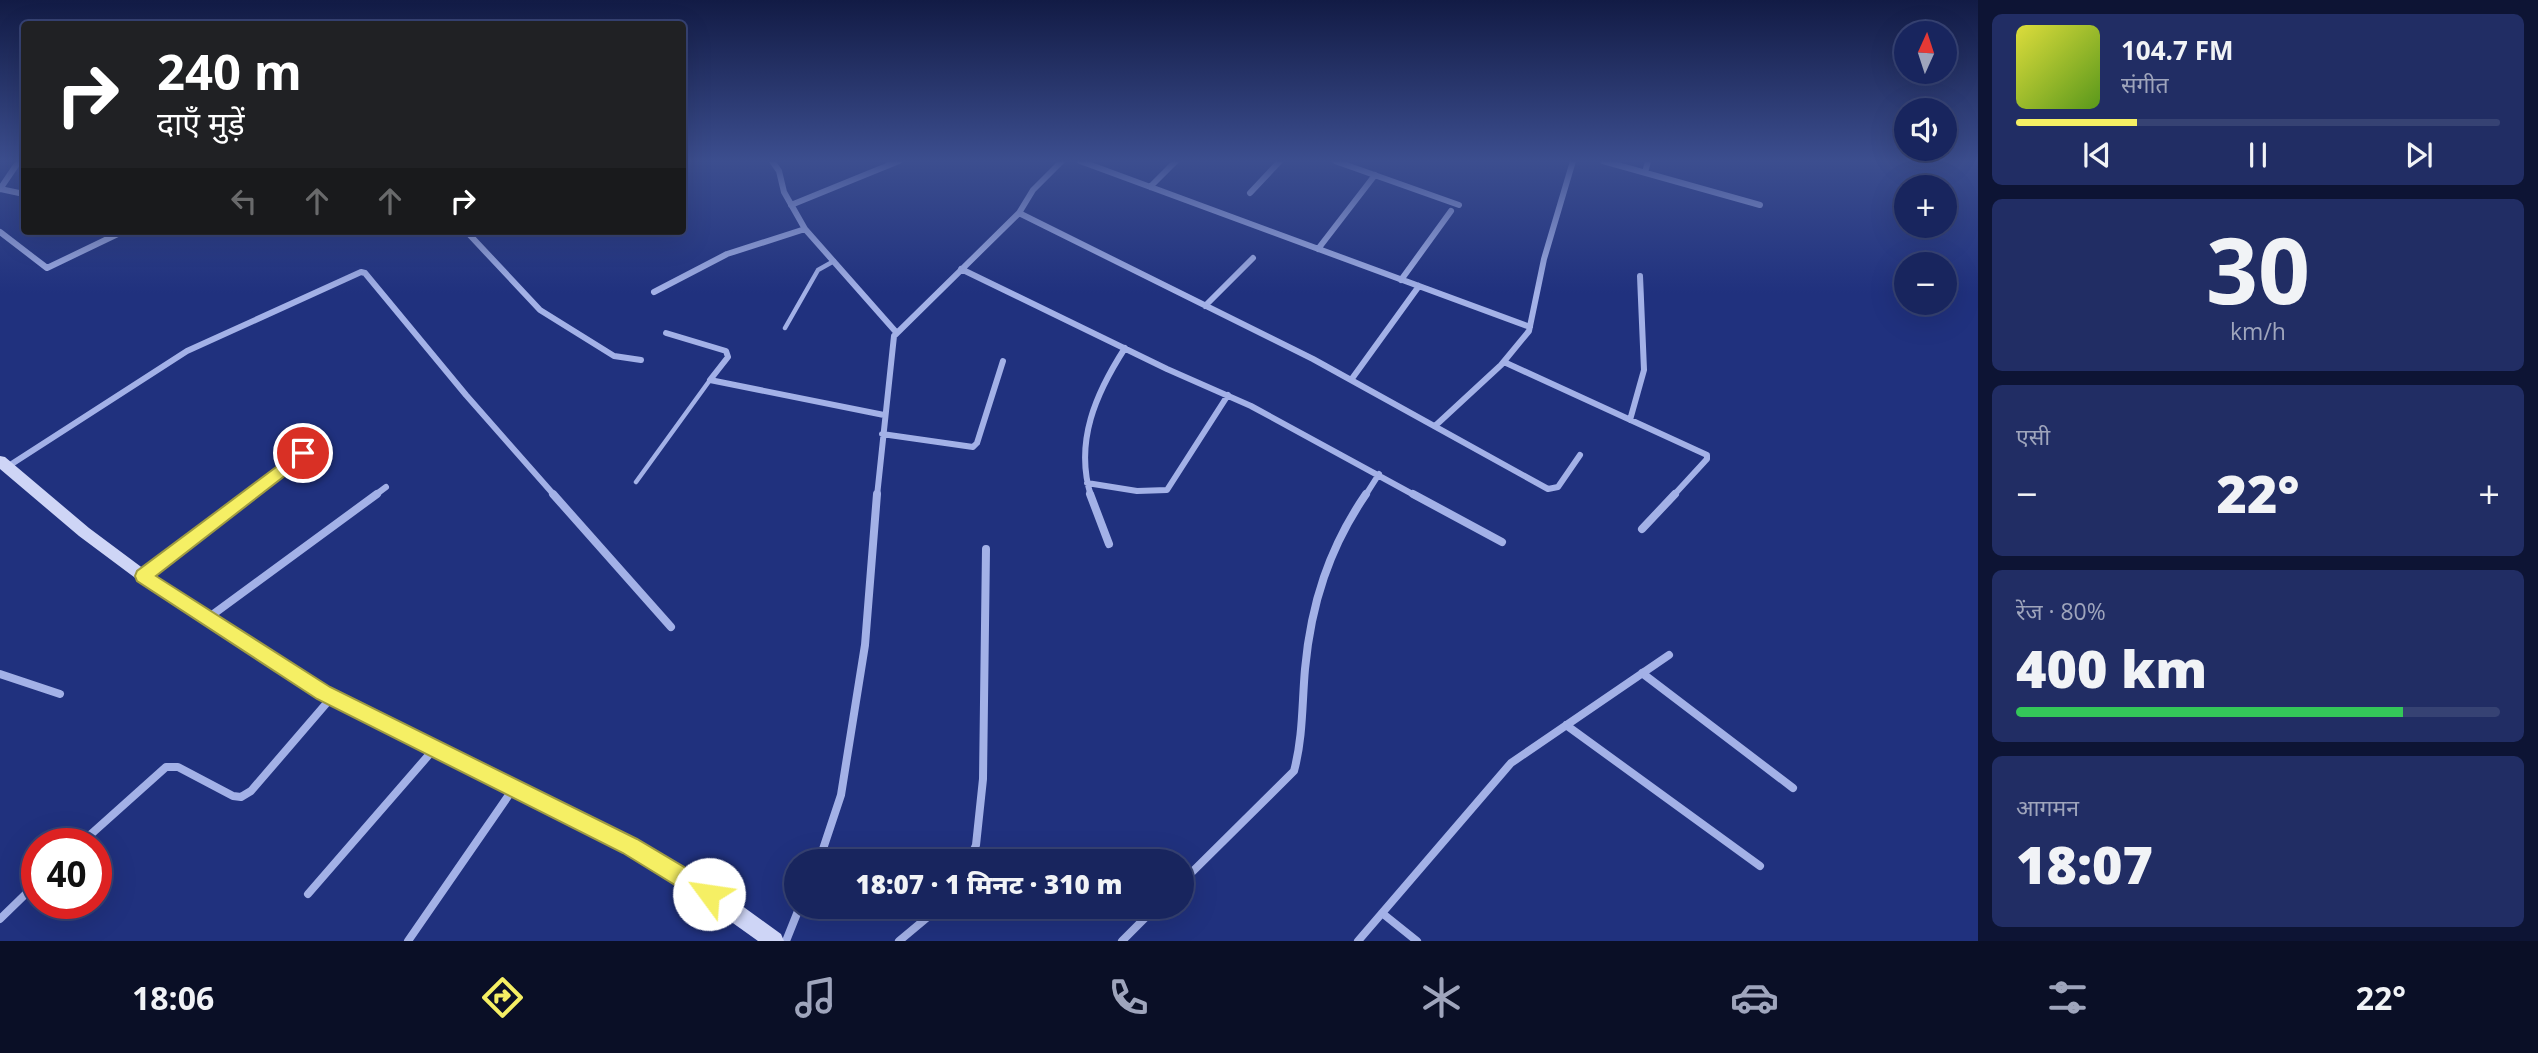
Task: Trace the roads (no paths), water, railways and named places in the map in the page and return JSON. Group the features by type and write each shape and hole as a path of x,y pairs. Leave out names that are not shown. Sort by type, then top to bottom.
{"street":[{"path":"791,205 805,229 896,332"},
{"path":"823,849 839,804 865,645 882,434 896,332 1019,213 1024,205"},
{"path":"1199,205 1530,327"},
{"path":"1318,249 1352,205"},
{"path":"1435,426 1522,342 1530,327 1544,259 1560,205"},
{"path":"1401,279 1451,211"},
{"path":"1019,213 1351,380 1548,489 1558,487 1580,455"},
{"path":"654,292 677,276 717,257 805,229"},
{"path":"0,232 47,268 116,235"},
{"path":"470,235 540,310 614,356 641,360"},
{"path":"1205,306 1253,258"},
{"path":"961,269 1228,395 1502,542"},
{"path":"671,627 466,395 365,273 361,272 187,351 4,464 84,532 143,576 332,697 630,846 709,894 774,941"},
{"path":"1630,420 1644,370 1640,276"},
{"path":"1351,380 1419,286"},
{"path":"666,332 726,351 728,357 710,380 884,415"},
{"path":"1109,544 1087,483 1084,456 1093,407 1103,382 1125,348"},
{"path":"882,434 973,447 977,443 1003,361"},
{"path":"1504,362 1707,456 1642,529"},
{"path":"1087,483 1131,491 1157,492 1167,489 1228,395"},
{"path":"143,576 303,453"},
{"path":"1194,870 1294,771 1299,752 1309,629 1322,577 1341,533 1379,474"},
{"path":"207,618 386,487"},
{"path":"974,849 983,789 986,549"},
{"path":"1358,941 1508,766 1669,655"},
{"path":"1643,673 1793,788"},
{"path":"0,674 60,694"},
{"path":"98,828 166,767 178,767 233,796 241,797 251,791 332,697"},
{"path":"1566,725 1760,866"},
{"path":"308,894 435,749"},
{"path":"408,941 514,788"},
{"path":"0,919 21,899"},
{"path":"1382,913 1417,941"},
{"path":"786,941 795,919"},
{"path":"899,941 925,919"},
{"path":"1122,941 1144,919"}],"lane":[{"path":"785,328 818,270 834,261"},
{"path":"636,482 710,380"}]}
